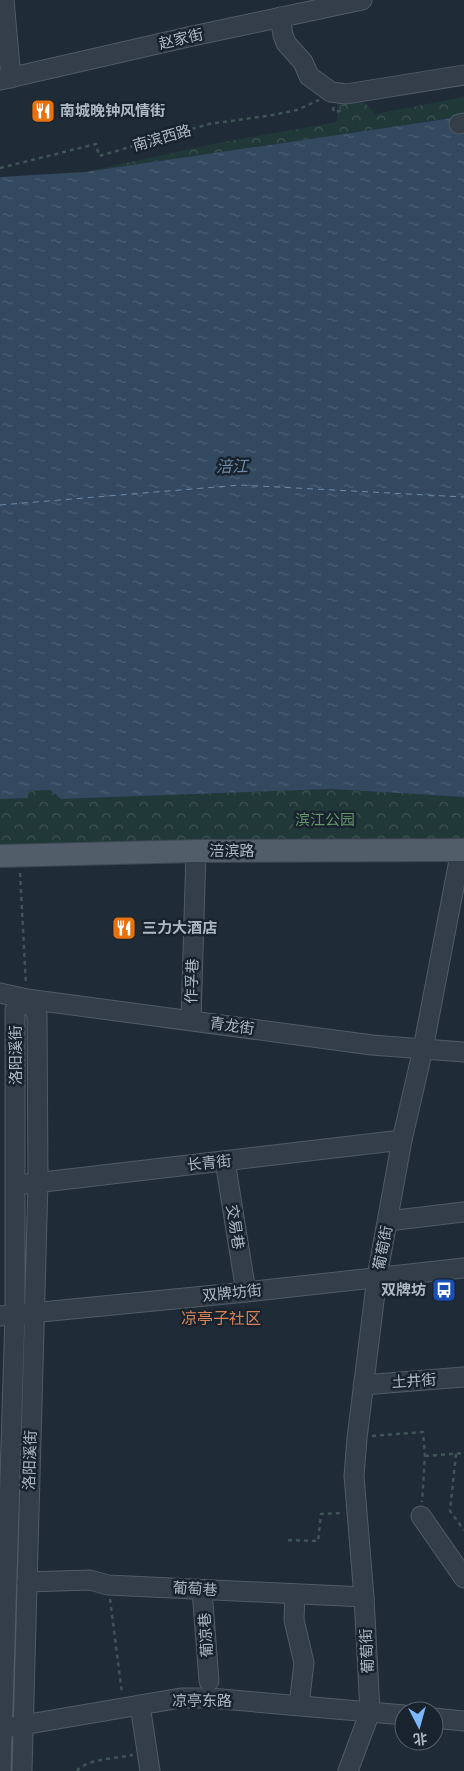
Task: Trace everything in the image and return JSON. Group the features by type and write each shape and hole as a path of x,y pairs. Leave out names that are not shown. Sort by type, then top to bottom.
{"main road":[{"name":"涪滨路","path":"10,856 196,851 462,850"}],"street":[{"path":"4,0 5,79"},
{"path":"306,0 301,6 280,17 283,35 286,43 303,62 309,76 331,92 346,94 464,76"},
{"name":"赵家街","path":"5,79 362,0"},
{"name":"葡萄街","path":"370,1712 364,1597 354,1476 357,1438 377,1277 402,1140 423,1049 462,850"},
{"name":"作孚巷","path":"191,1020 196,851"},
{"name":"青龙街","path":"0,993 372,1045 464,1052"},
{"name":"洛阳溪街","path":"1,1771 7,1315 16,1185 16,1010 27,998 36,1014 38,1182 22,1771"},
{"name":"长青街","path":"16,1185 402,1140"},
{"name":"交易巷","path":"225,1161 246,1292"},
{"path":"388,1221 464,1212"},
{"name":"双牌坊街","path":"7,1315 246,1292 464,1268"},
{"name":"土井街","path":"363,1385 464,1377"},
{"path":"421,1516 464,1578"},
{"name":"葡萄巷","path":"27,1582 90,1580 108,1585 364,1597"},
{"name":"葡凉巷","path":"202,1590 209,1680"},
{"path":"295,1594 294,1620 304,1663 299,1705"},
{"name":"凉亭东路","path":"1,1728 24,1726 181,1698 210,1698 394,1714"},
{"path":"132,1706 148,1762"},
{"path":"348,1771 370,1712"},
{"path":"444,1719 464,1721"}],"path":[{"name":"南滨西路","path":"0,168 96,144 99,156 209,124 242,121 296,110 316,102 331,92"},
{"path":"10,856 27,998"},
{"path":"357,1438 423,1432 425,1456 421,1516"},
{"path":"456,1454 450,1511 464,1530"},
{"path":"425,1456 464,1454"},
{"path":"288,1540 318,1541 322,1514 357,1512"},
{"path":"108,1585 132,1706"},
{"path":"77,1771 78,1768 88,1762 148,1762"}],"green space":[{"path":"357,96 376,114 464,97 464,123 458,117 85,172 213,144 337,122 337,101"},
{"name":"滨江公园","path":"331,789 464,797 464,850 0,856 0,799 27,798 27,791 50,790 61,799"}],"water":[{"name":"涪江","path":"459,117 464,123 464,797 331,789 61,799 50,790 28,791 28,798 0,799 0,177 85,172"}],"ferry route":[{"path":"0,505 240,485 464,497"}],"place":[{"name":"南城晚钟风情街","path":"43,111"},
{"name":"三力大酒店","path":"124,928"},
{"name":"双牌坊","path":"444,1290"}],"district":[{"name":"凉亭子社区","path":"221,1318"}]}
